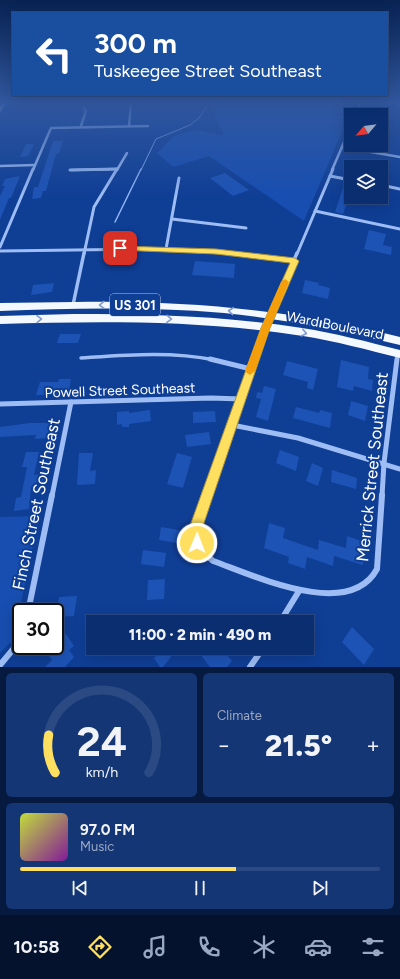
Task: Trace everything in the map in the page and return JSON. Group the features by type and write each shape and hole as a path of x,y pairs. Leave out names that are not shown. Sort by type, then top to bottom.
{"highway":[{"name":"Ward Boulevard","path":"0,307 108,305 193,307 304,320 400,341"},
{"name":"Ward Boulevard","path":"0,320 103,318 199,321 290,330 399,353"}],"street":[{"path":"0,247 48,134"},
{"path":"284,615 299,591 213,561 203,554 197,543 195,532 265,328 295,261 344,142"},
{"path":"342,147 400,157"},
{"path":"73,306 94,207 127,153"},
{"path":"0,166 35,165"},
{"path":"70,170 117,169"},
{"path":"330,176 344,179"},
{"path":"166,248 179,178"},
{"path":"388,186 400,189"},
{"path":"315,211 400,229"},
{"path":"172,219 246,228"},
{"path":"0,251 166,248 216,251 295,261"},
{"name":"Merrick Street Southeast","path":"299,591 349,591 363,586 374,577 378,558 384,463 399,353"},
{"path":"81,358 177,355 217,360 251,369"},
{"name":"Powell Street Southeast","path":"0,404 210,398 241,399"},
{"name":"Finch Street Southeast","path":"30,603 71,402"},
{"path":"232,425 298,438 400,469"},
{"path":"0,665 12,651"},
{"path":"250,667 258,655"}],"shaded area":[{"path":"181,134 341,134 304,221 209,156 173,167 157,153 174,136"},
{"path":"39,516 21,603 12,603 12,640 0,653 0,517"}],"building":[{"path":"53,141 63,141 59,154 56,154 46,191 43,191 41,198 32,199 34,187 38,187"},
{"path":"26,144 34,144 28,156 20,157"},
{"path":"225,173 249,190 233,196 210,178"},
{"path":"20,176 0,220 0,196 5,186 2,186 5,179"},
{"path":"344,185 344,205 346,205 343,214 335,212"},
{"path":"369,230 386,234 383,245 392,247 391,255 364,249"},
{"path":"195,261 235,264 234,278 192,275"},
{"path":"305,280 319,283 318,285 330,288 328,299 302,293"},
{"path":"54,283 52,292 31,295 33,285"},
{"path":"60,334 81,334 78,343 57,343"},
{"path":"341,360 369,367 368,379 373,380 372,391 354,386 353,391 337,387"},
{"path":"287,361 318,369 313,390 307,388 308,382 283,375"},
{"path":"59,379 71,379 68,395 36,395 40,382 58,382"},
{"path":"264,386 276,389 268,421 256,417 261,399 256,398 257,392 262,393"},
{"path":"351,401 368,406 365,421 348,415"},
{"path":"296,407 319,413 320,410 332,413 330,428 293,418"},
{"path":"150,410 151,421 129,424 129,427 122,427 122,424 117,425 117,412 129,411 129,413"},
{"path":"215,411 216,422 193,423 193,412"},
{"path":"30,423 50,423 48,438 35,439 36,435 0,437 0,427"},
{"path":"209,432 211,444 187,447 185,435"},
{"path":"280,450 299,457 296,471 276,463"},
{"path":"26,452 39,452 34,475 45,474 43,486 31,487 29,509 14,511 16,498 21,497 27,467 22,467"},
{"path":"79,453 93,453 90,471 96,470 95,484 77,485"},
{"path":"177,453 192,457 183,488 167,484"},
{"path":"312,463 323,468 318,486 306,481"},
{"path":"332,470 357,478 356,489 331,482"},
{"path":"269,523 285,528 283,538 318,550 319,540 346,548 347,536 364,542 363,565 334,556 333,566 307,557 305,569 288,563 289,557 264,548"},
{"path":"161,527 179,530 177,543 159,540"},
{"path":"143,550 166,553 164,567 141,564"},
{"path":"165,579 164,599 147,600 148,580"},
{"path":"77,596 74,616 64,617 64,603 58,603 59,597"},
{"path":"352,627 374,649 364,665 342,642"},
{"path":"66,634 74,646 69,650 74,657 65,667 45,667 52,660 48,655 64,655 64,636"},
{"path":"156,655 169,655 171,657 163,667 160,667 154,658"},
{"path":"201,655 227,655 232,661 227,667 210,667"}],"waterway":[{"path":"141,170 156,139 168,134"},
{"path":"115,222 141,169"}],"slow traffic":[{"path":"250,371 265,328 285,282"}],"route":[{"path":"120,248 166,248 216,251 295,261 265,328 197,523 195,532 197,543"}]}
